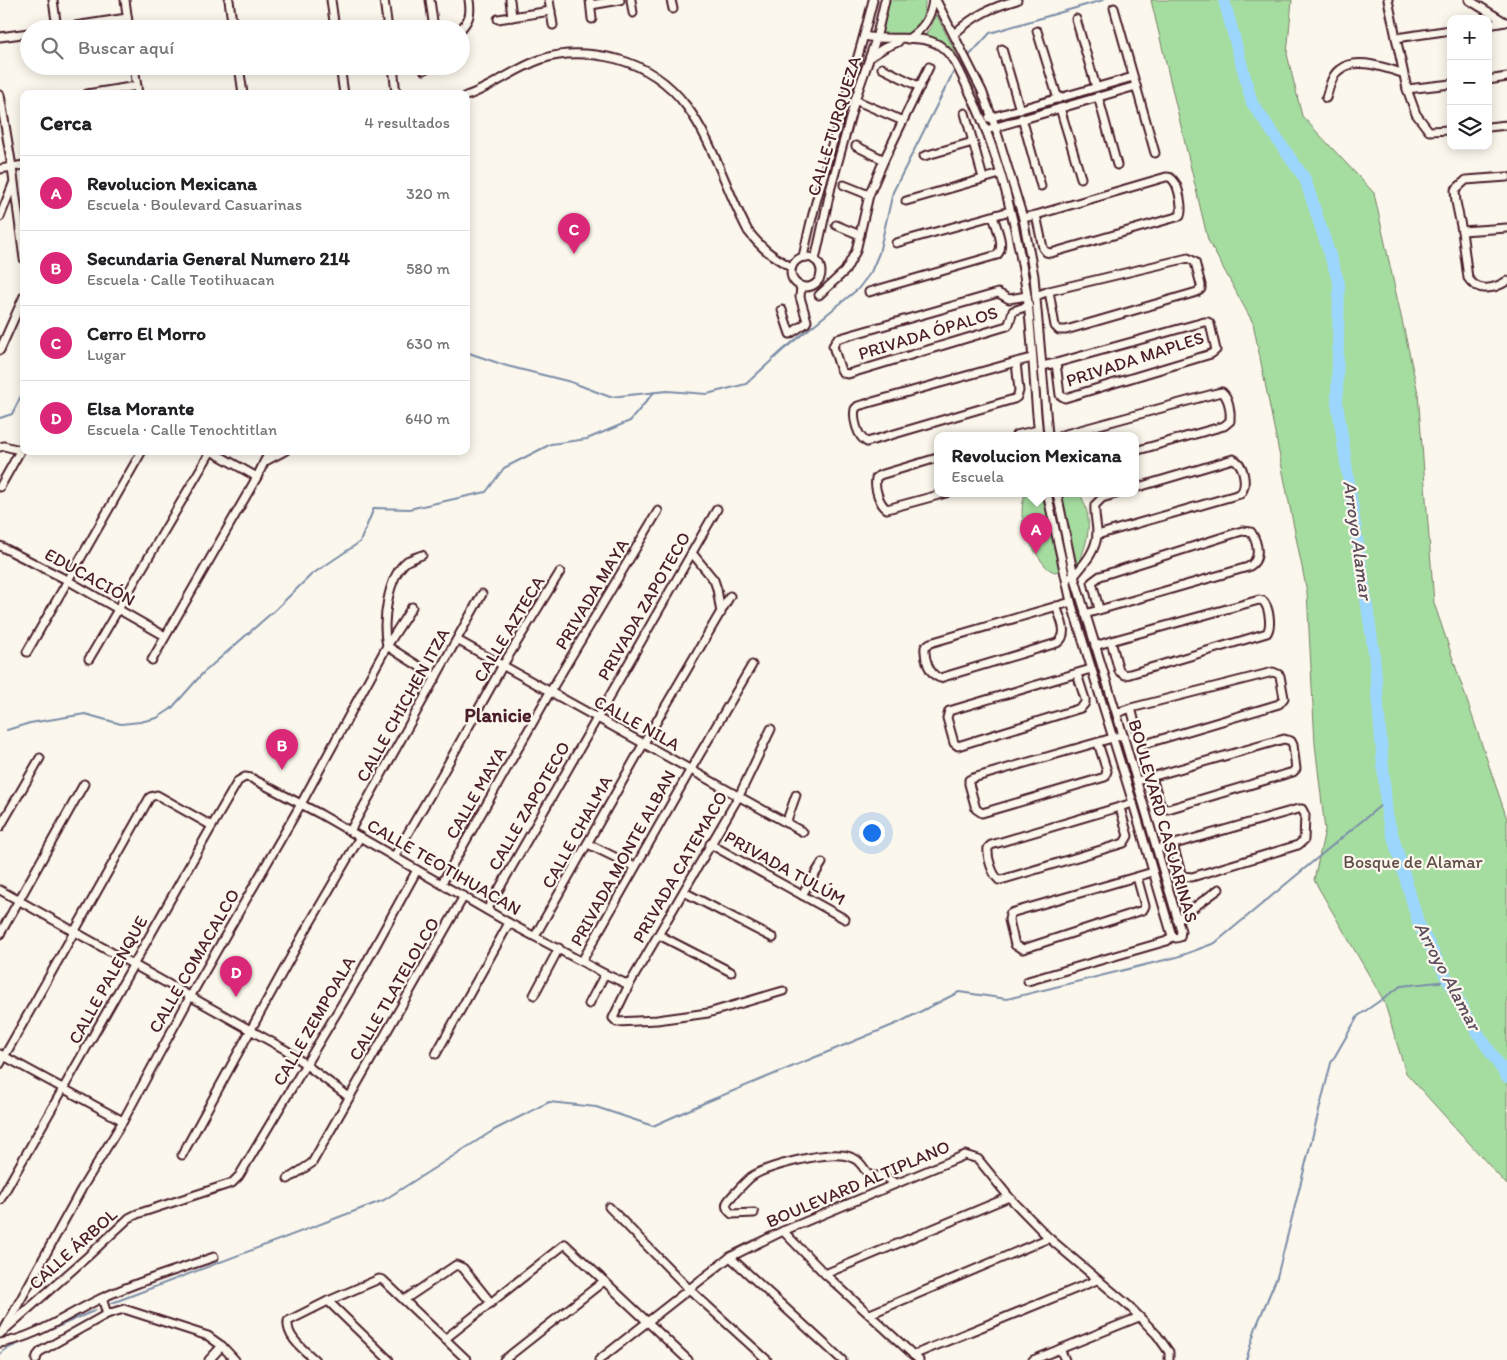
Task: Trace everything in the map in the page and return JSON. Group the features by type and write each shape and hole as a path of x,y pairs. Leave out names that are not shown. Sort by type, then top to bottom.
{"street":[{"path":"52,0 55,20"},
{"path":"114,20 127,18 125,0"},
{"path":"229,0 232,20"},
{"path":"332,0 334,20"},
{"path":"384,0 387,20"},
{"path":"430,0 433,20"},
{"path":"468,20 471,12 469,0"},
{"path":"510,0 512,17"},
{"path":"549,0 553,25"},
{"path":"592,19 590,2 620,0"},
{"path":"631,0 633,13"},
{"path":"671,0 672,9"},
{"name":"CALLE TURQUEZA","path":"803,257 820,184 836,138 873,0"},
{"name":"CALLE TURQUEZA","path":"814,260 831,187 876,39 885,0"},
{"path":"935,0 982,91 995,126 1023,218 1036,296 1048,432"},
{"path":"870,58 889,45 908,39 924,25 935,0"},
{"path":"954,34 977,15 993,7 1017,0"},
{"path":"1388,0 1402,73 1416,114 1429,131 1447,130"},
{"path":"1469,0 1506,22"},
{"path":"1114,8 1155,153"},
{"path":"498,19 551,11"},
{"path":"1076,20 1096,87"},
{"path":"1492,24 1506,22"},
{"path":"1037,31 1058,99"},
{"path":"1396,38 1447,31"},
{"path":"0,37 20,34"},
{"path":"864,36 876,39 908,39 930,42 944,49 957,66 972,96 986,130 1018,240 1027,296 1038,432"},
{"path":"1002,49 1020,110"},
{"path":"470,94 495,84 520,68 542,59 564,54 604,56 627,62 648,72 681,98 697,119 739,214 754,238 768,254 791,267"},
{"path":"1326,98 1332,80 1338,70 1347,65 1359,64 1382,67 1402,73"},
{"path":"819,295 845,270 856,251 869,195 929,67"},
{"path":"882,68 920,88"},
{"path":"135,75 137,90"},
{"path":"240,75 242,90"},
{"path":"341,75 343,90"},
{"path":"394,75 396,90"},
{"path":"982,120 1133,77"},
{"path":"1492,80 1507,78"},
{"path":"1407,88 1447,84"},
{"path":"986,130 1136,86"},
{"path":"972,96 982,91"},
{"path":"0,95 20,228"},
{"path":"1098,96 1117,165"},
{"path":"856,100 903,121"},
{"path":"1060,108 1081,178"},
{"path":"965,113 983,178"},
{"path":"1022,118 1041,186"},
{"path":"1492,127 1507,125"},
{"path":"924,156 973,142"},
{"path":"856,146 884,160"},
{"path":"0,169 20,166"},
{"path":"906,201 1000,174"},
{"path":"1023,218 1166,177 1171,178 1175,182 1182,210 1180,216 1050,253 1046,252 1043,248 1036,215"},
{"path":"1507,177 1466,180 1455,190 1468,278 1472,284 1480,288 1498,286 1507,281"},
{"path":"0,217 14,182"},
{"path":"844,185 869,195"},
{"path":"896,243 1010,211"},
{"path":"868,292 997,256 1001,252 1001,246 993,216"},
{"path":"836,225 860,235"},
{"path":"1462,231 1507,228"},
{"path":"803,257 814,260 820,268 819,279 810,287 800,286 792,279 791,267 796,260 803,257"},
{"path":"1036,296 1049,292 1188,258 1196,262 1201,284 1197,292 1066,330 1059,330 1055,326 1049,292"},
{"path":"782,310 790,334 806,323 800,297 800,286"},
{"name":"PRIVADA ÓPALOS","path":"1027,296 1009,299 998,293 837,339 833,346 840,368 843,373 848,374 1007,326 1012,311 1028,306"},
{"path":"0,350 20,305"},
{"name":"PRIVADA MAPLES","path":"1042,366 1204,322 1210,324 1216,346 1216,350 1211,354 1065,398 1060,395 1056,363"},
{"path":"1016,362 1020,391 1014,399 867,442 860,436 854,413 858,406 1016,362 1032,358"},
{"path":"1073,432 1217,392 1222,392 1227,397 1231,417 1230,421 1224,426 1139,450"},
{"path":"0,447 20,447"},
{"path":"0,487 20,451"},
{"path":"27,652 140,455"},
{"path":"89,659 209,455"},
{"path":"218,455 257,477"},
{"path":"152,660 257,477 268,455"},
{"path":"264,463 277,455"},
{"path":"934,459 880,475 876,478 875,483 882,504 891,510 934,497"},
{"path":"1097,535 1240,494 1244,486 1241,465 1238,461 1233,460 1139,487"},
{"name":"BOULEVARD CASUARINAS","path":"1048,497 1071,602 1091,669 1172,936 1180,937 1181,934 1124,735 1074,576 1058,497"},
{"path":"1065,578 1074,576 1086,562 1094,547 1097,535 1095,505 1105,497"},
{"name":"PRIVADA ZAPOTECO","path":"597,718 717,509"},
{"name":"PRIVADA MAYA","path":"550,692 658,511"},
{"path":"1085,614 1254,564 1258,553 1254,536 1251,532 1242,530 1095,578 1092,582 1092,587 1099,609"},
{"name":"EDUCACIÓN","path":"0,546 67,580 165,636"},
{"path":"692,553 714,580 721,613"},
{"path":"422,555 408,561 400,569 393,582 385,616 384,634 387,646 436,677"},
{"name":"CALLE AZTECA","path":"394,857 503,665 560,572"},
{"name":"CALLE CHICHEN ITZA","path":"350,831 482,594"},
{"name":"CALLE CHALMA","path":"535,936 730,596"},
{"path":"1095,646 1259,600 1263,601 1266,605 1270,625 1267,632 1125,675 1119,671 1111,642"},
{"path":"1056,606 1064,632 1062,640 1057,643 940,678 931,672 924,651 925,647 930,643 1056,606 1071,602"},
{"name":"CALLE COMACALCO","path":"2,1332 301,804 387,646 412,607"},
{"name":"CALLE NILA","path":"457,640 803,832"},
{"name":"PRIVADA MONTE ALBAN","path":"582,961 690,769 752,665"},
{"path":"1077,674 1085,703 1081,708 958,746 954,743 947,718 949,711 1091,669"},
{"path":"1117,713 1131,708 1273,672 1280,676 1284,698 1279,704 1148,743 1139,738 1131,708"},
{"name":"CALLE MAYA","path":"442,883 550,692"},
{"name":"CALLE ZAPOTECO","path":"487,910 597,718"},
{"name":"PRIVADA CATEMACO","path":"771,729 738,796 629,985 613,1018 617,1022 657,1020 708,1013 783,991"},
{"path":"1098,743 1107,771 1104,777 982,813 976,809 969,784 969,780 973,778 1124,735"},
{"path":"1137,781 1284,739 1290,741 1293,745 1296,769 1293,772 1168,809 1162,808 1152,778"},
{"path":"0,827 40,758"},
{"name":"CALLE TEOTIHUACAN","path":"244,777 251,778 301,804 509,923 629,985"},
{"name":"CALLE PALENQUE","path":"0,1200 212,826 238,781 244,777"},
{"path":"0,934 84,784"},
{"path":"0,1064 2,1055 75,931 150,797 157,795 212,826"},
{"path":"786,823 796,795"},
{"path":"1120,808 1128,836 1124,843 1002,880 995,877 988,855 988,848 991,845 1133,803"},
{"path":"1157,849 1298,808 1302,809 1305,815 1304,840 1298,845 1192,877 1184,876 1181,873 1173,845"},
{"path":"182,1155 304,933 360,837"},
{"path":"588,844 635,866"},
{"name":"PRIVADA TULÚM","path":"710,844 845,919"},
{"path":"802,895 822,864"},
{"name":"CALLE ZEMPOALA","path":"232,1183 239,1176 267,1131 360,974 417,870"},
{"path":"1137,877 1145,906 1144,910 1023,949 1015,945 1009,920 1010,914 1153,872"},
{"path":"1177,920 1219,889"},
{"path":"0,890 286,1050 349,1097 312,1163 288,1179"},
{"path":"684,892 773,938"},
{"name":"CALLE TLATELOLCO","path":"349,1097 464,896"},
{"path":"436,1054 509,923"},
{"path":"659,934 732,972"},
{"path":"1028,981 1167,941 1172,936"},
{"path":"534,995 559,948"},
{"path":"589,1004 605,974"},
{"path":"2,1055 122,1121"},
{"path":"754,1213 732,1214 726,1210 725,1205 727,1200 751,1177 763,1170 797,1161 829,1155 841,1155 858,1161 870,1176 884,1176 896,1183"},
{"name":"BOULEVARD ALTIPLANO","path":"599,1360 730,1257 783,1231 965,1155 978,1159 1009,1197 1049,1238 1129,1306 1157,1335 1169,1352 1169,1360"},
{"name":"CALLE ÁRBOL","path":"2,1332 129,1218 232,1183"},
{"path":"825,1274 1009,1197"},
{"path":"609,1207 688,1289 767,1360"},
{"path":"783,1231 825,1274 916,1357 1097,1280"},
{"path":"870,1314 1049,1238"},
{"path":"445,1339 563,1244 688,1360"},
{"path":"0,1343 20,1339 130,1286 214,1257"},
{"path":"730,1257 842,1360"},
{"path":"404,1300 456,1265 463,1268 491,1303"},
{"path":"315,1360 295,1340 288,1323 291,1319 379,1279 383,1280 467,1360"},
{"path":"504,1360 604,1281"},
{"path":"102,1298 107,1314"},
{"path":"328,1301 390,1360"},
{"path":"29,1360 36,1358 41,1352 107,1314 124,1309 208,1336 222,1346 235,1360"},
{"path":"1033,1360 1139,1317"},
{"path":"209,1360 222,1346"},
{"path":"1060,1349 1065,1360"}],"green space":[{"path":"888,0 925,0 924,13 918,24 909,33 894,37 880,35"},
{"name":"Bosque de Alamar","path":"1151,0 1292,0 1287,54 1302,116 1374,193 1418,393 1434,603 1507,819 1507,1185 1406,1073 1384,1001 1314,880 1325,830 1315,744 1307,592 1253,323 1208,240"},
{"path":"936,14 974,89 971,90 952,53 924,36 931,27"},
{"path":"1024,497 1081,497 1087,511 1088,529 1087,538 1077,566 1055,572 1047,568 1033,548 1026,533 1022,518"}],"waterway":[{"path":"968,57 990,33 1103,0"},
{"name":"Arroyo Alamar","path":"1224,0 1252,103 1305,179 1339,283 1337,402 1374,653 1387,816 1419,925 1466,1015 1507,1077"},
{"path":"470,353 507,366 571,382 610,397 667,391 707,394 746,384 783,350 858,289 871,272 879,253 893,192 955,69"},
{"path":"7,730 30,723 85,714 121,724 157,718 171,709 203,673 275,610 311,575 360,542 374,508 409,509 486,492 504,468 551,444 587,439 630,421 654,392"},
{"path":"0,418 12,414 20,398"},
{"path":"112,1303 384,1200 494,1130 549,1102 596,1107 653,1126 898,1023 959,992 1007,999 1177,957 1215,943 1386,801"},
{"path":"1246,1360 1256,1327 1277,1277 1331,1063 1358,1016 1401,986 1448,981"},
{"path":"0,1354 6,1349 96,1310"}],"place":[{"name":"Cerro El Morro","path":"574,254"},
{"name":"Revolucion Mexicana","path":"1036,554"},
{"name":"Secundaria General Numero 214","path":"282,770"},
{"name":"Elsa Morante","path":"236,997"}],"district":[{"name":"Planicie","path":"498,715"}]}
